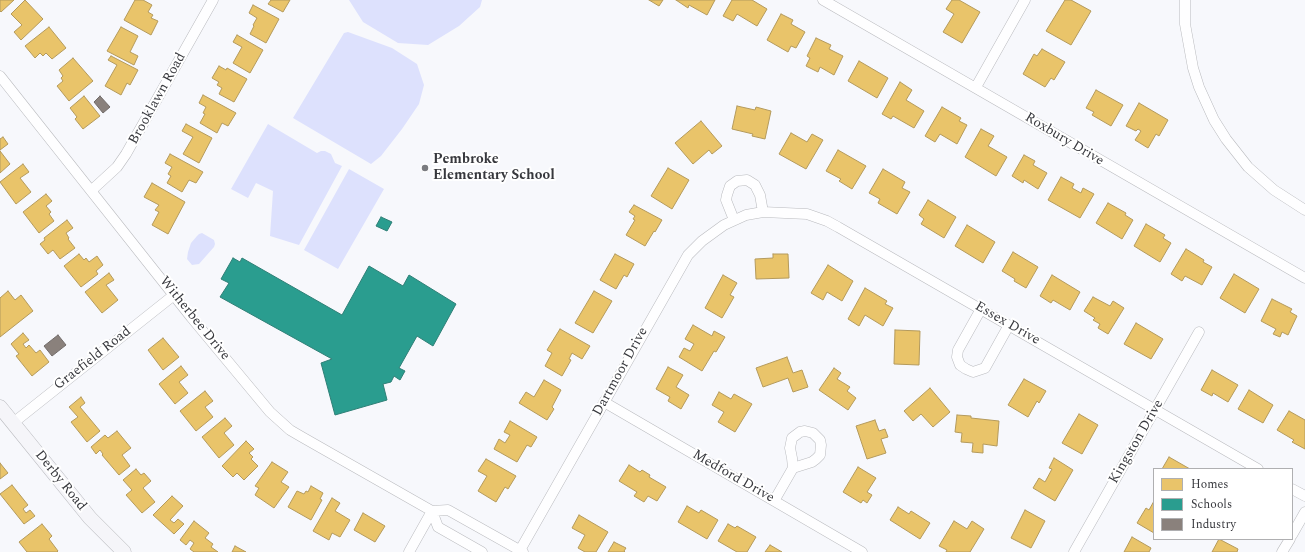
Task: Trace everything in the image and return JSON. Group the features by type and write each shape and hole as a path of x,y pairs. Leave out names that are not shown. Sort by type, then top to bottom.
{"street":[{"name":"Brooklawn Road","path":"92,190 117,167 126,154 213,0"},
{"name":"Roxbury Drive","path":"823,0 1091,156 1305,278"},
{"path":"976,88 1025,0"},
{"path":"1185,0 1186,24 1193,68 1199,87 1214,120 1226,139 1248,167 1274,190 1305,210"},
{"name":"Witherbee Drive","path":"0,76 174,295 262,403 279,421 290,430 315,445 432,511 448,510 520,551"},
{"path":"734,220 728,207 727,195 730,186 737,181 747,180 754,185 760,195 763,212"},
{"name":"Essex Drive","path":"746,215 763,212 807,214 827,221 1256,468"},
{"name":"Dartmoor Drive","path":"520,551 688,255 712,232 746,215"},
{"name":"Graefield Road","path":"13,423 174,295"},
{"path":"981,309 958,350 957,357 960,365 966,369 973,372 985,368 1009,325"},
{"name":"Kingston Drive","path":"1074,552 1199,332"},
{"name":"Medford Drive","path":"604,402 862,552"},
{"name":"Derby Road","path":"0,407 90,518 124,552"},
{"path":"774,501 793,468"},
{"path":"1293,490 1305,496"},
{"path":"409,552 432,511"},
{"path":"432,511 438,527 482,552"},
{"path":"1293,533 1305,512"},
{"path":"1282,552 1289,540"}],"shaded area":[{"path":"349,0 482,0 480,7 459,26 428,45 398,43 363,22"},
{"path":"348,32 392,48 417,64 424,85 419,104 381,156 371,164 293,118 344,33"},
{"path":"268,124 317,153 325,151 331,154 335,163 342,166 299,245 270,236 273,191 256,183 248,198 231,189"},
{"path":"349,169 384,189 338,269 304,250"},
{"path":"202,233 214,240 215,244 199,264 192,265 187,259 188,252 191,243 199,234"}],"building: Homes":[{"path":"0,0 14,0 1,12"},
{"path":"25,0 43,19 21,40 14,32 22,25 11,14"},
{"path":"135,0 143,0 152,5 148,12 153,15 151,18 158,21 151,35 124,20"},
{"path":"271,0 290,0 283,12 268,4"},
{"path":"649,0 663,0 659,6"},
{"path":"676,0 715,0 707,15 689,5 688,8"},
{"path":"732,0 752,0 767,9 757,26 737,14 733,21 723,16"},
{"path":"952,0 959,0 980,12 962,43 943,32 954,14 946,9"},
{"path":"1065,0 1071,0 1091,11 1071,45 1046,31"},
{"path":"253,5 279,19 266,43 250,34 257,18 249,13"},
{"path":"781,14 793,20 791,24 805,32 796,48 791,46 788,52 767,40"},
{"path":"49,27 66,48 52,59 46,53 43,56 40,53 35,58 25,46"},
{"path":"121,27 138,36 130,52 138,56 134,65 107,51"},
{"path":"237,35 263,50 250,73 233,63 242,47 233,42"},
{"path":"816,38 831,45 829,49 843,56 834,75 820,67 818,72 806,66 810,58 807,56"},
{"path":"1042,49 1065,62 1054,80 1051,78 1045,87 1023,74 1034,54 1037,56"},
{"path":"111,56 138,70 130,85 127,83 121,95 105,86 117,65 108,60"},
{"path":"73,58 93,81 69,101 57,86 63,81 61,78 63,76 59,70"},
{"path":"859,61 888,78 877,98 848,81"},
{"path":"219,66 226,70 227,68 247,79 234,102 219,94 222,88 217,85 219,82 212,78"},
{"path":"900,82 912,90 906,100 924,111 914,128 893,116 891,119 882,114"},
{"path":"1096,90 1123,105 1111,126 1092,115 1094,112 1086,108"},
{"path":"203,95 236,113 228,126 222,123 217,133 200,123 205,114 203,113 206,107 199,103"},
{"path":"84,96 100,116 83,129 75,119 77,117 70,108"},
{"path":"1139,103 1168,120 1159,136 1156,134 1148,148 1135,140 1141,131 1138,129 1136,131 1126,126"},
{"path":"737,106 755,110 756,107 771,111 765,139 752,136 753,134 732,129"},
{"path":"942,107 961,118 959,121 967,125 957,144 940,134 935,142 925,136"},
{"path":"701,121 722,146 712,154 709,150 693,164 675,143"},
{"path":"186,124 212,138 199,163 183,154 193,137 182,131"},
{"path":"981,129 994,136 988,146 1007,157 996,176 965,157"},
{"path":"791,133 807,142 812,134 823,140 806,169 779,154"},
{"path":"3,137 8,144 0,150 0,139"},
{"path":"838,150 866,166 852,189 839,181 841,179 826,171"},
{"path":"0,151 10,164 0,173"},
{"path":"170,154 203,172 196,183 189,180 182,192 167,183 171,176 168,174 172,167 165,163"},
{"path":"1024,155 1035,161 1033,165 1047,173 1038,189 1024,180 1023,183 1012,176"},
{"path":"23,164 29,172 20,178 31,192 16,204 0,182"},
{"path":"668,168 689,180 672,209 651,196"},
{"path":"883,169 905,182 902,188 910,192 897,214 878,203 880,199 869,193"},
{"path":"1061,177 1074,184 1072,188 1081,193 1083,188 1094,194 1080,218 1048,200"},
{"path":"152,183 185,202 168,234 152,225 159,212 155,210 159,205 144,197"},
{"path":"46,194 52,201 46,206 51,212 49,214 54,221 39,233 23,212"},
{"path":"928,200 956,217 944,238 921,224 924,219 919,215"},
{"path":"1108,203 1126,213 1125,215 1133,220 1122,239 1096,223"},
{"path":"634,205 662,220 645,246 626,235 635,220 633,219 635,216 629,212"},
{"path":"67,220 73,228 66,233 69,238 68,239 75,248 60,259 53,250 48,254 40,244 45,240 44,238"},
{"path":"1146,224 1165,235 1163,238 1171,243 1160,262 1134,246"},
{"path":"967,225 995,242 983,263 955,246"},
{"path":"1186,249 1204,260 1203,262 1212,267 1202,285 1185,276 1182,281 1171,274"},
{"path":"1013,252 1038,267 1026,288 1014,281 1015,279 1002,271"},
{"path":"79,254 84,260 86,258 89,262 97,256 103,265 96,271 98,274 81,287 64,266"},
{"path":"615,254 634,264 627,277 624,275 616,289 600,280"},
{"path":"773,254 788,254 789,278 756,279 755,259 773,258"},
{"path":"828,265 853,281 842,301 827,292 823,300 811,293"},
{"path":"109,273 114,280 106,285 118,300 102,313 85,292"},
{"path":"1234,274 1259,289 1245,313 1220,298"},
{"path":"723,275 737,283 730,295 734,297 722,318 705,308"},
{"path":"1052,275 1080,292 1070,310 1053,300 1051,303 1040,296"},
{"path":"865,288 887,301 885,304 893,308 883,326 865,315 859,326 848,319"},
{"path":"8,291 15,300 21,295 33,311 0,337 0,298"},
{"path":"594,291 612,301 593,333 575,323"},
{"path":"1093,297 1110,306 1113,301 1124,308 1108,334 1098,328 1100,324 1093,320 1095,318 1084,311"},
{"path":"1272,299 1292,309 1290,312 1297,316 1288,335 1282,332 1280,337 1273,334 1276,329 1261,321"},
{"path":"1136,323 1163,339 1151,359 1124,344"},
{"path":"693,325 712,336 714,331 725,337 716,352 714,351 702,371 679,357 684,348 690,351 694,344 685,339"},
{"path":"560,329 590,346 582,359 572,353 569,359 571,360 562,376 545,366 552,353 547,350"},
{"path":"895,330 920,331 919,365 894,364"},
{"path":"23,333 29,340 23,344 26,348 29,345 36,353 40,350 49,362 32,376 16,356 19,354 11,344"},
{"path":"163,338 179,357 163,370 148,350"},
{"path":"787,357 793,373 802,370 808,387 793,392 788,378 763,387 756,368"},
{"path":"181,366 188,375 179,382 188,393 175,404 159,384"},
{"path":"668,367 683,375 676,387 689,395 681,409 668,401 670,397 656,389"},
{"path":"834,368 841,373 837,379 850,387 847,391 856,398 848,410 819,390"},
{"path":"1212,370 1238,385 1228,402 1213,393 1212,396 1201,390"},
{"path":"1024,379 1046,391 1039,403 1037,401 1028,417 1008,405"},
{"path":"544,380 561,390 552,407 554,409 547,420 519,403 526,392 534,397"},
{"path":"930,388 950,412 933,427 921,414 913,421 904,411"},
{"path":"1249,390 1273,405 1263,423 1238,409"},
{"path":"205,391 213,401 205,407 213,417 196,431 180,411"},
{"path":"719,392 731,399 734,394 752,404 735,432 718,422 724,412 712,405"},
{"path":"81,397 85,403 80,407 100,431 87,442 71,422 78,417 69,407"},
{"path":"1289,411 1305,420 1305,449 1292,442 1294,440 1277,430"},
{"path":"1079,414 1098,425 1082,454 1062,443"},
{"path":"957,415 999,421 997,446 983,444 983,453 972,452 973,443 961,442 962,433 955,432"},
{"path":"225,418 232,426 224,433 234,445 219,458 202,437"},
{"path":"875,420 879,431 885,429 888,437 881,439 886,453 867,459 856,426"},
{"path":"510,421 537,437 531,447 527,445 517,462 494,449 499,439 505,443 510,435 504,432"},
{"path":"117,431 131,448 122,455 130,466 119,475 102,455 103,454 100,450 96,454 91,447 105,435 108,438"},
{"path":"246,441 254,449 249,453 253,457 251,459 258,466 244,480 237,473 233,477 222,466"},
{"path":"1169,457 1188,468 1163,468"},
{"path":"1054,458 1073,470 1055,501 1033,488 1039,478 1045,482 1052,469 1049,468"},
{"path":"486,459 516,476 508,489 505,487 496,502 478,491 487,476 478,471"},
{"path":"272,462 288,472 281,482 289,487 274,508 255,495 259,488 255,486"},
{"path":"0,463 8,473 0,479"},
{"path":"629,465 640,472 642,470 650,475 649,477 666,487 657,501 648,496 644,502 634,496 637,492 619,481"},
{"path":"858,467 876,478 867,492 872,495 867,503 863,500 861,503 843,492"},
{"path":"136,469 141,475 144,473 151,481 143,488 155,502 142,513 126,495 132,490 123,480"},
{"path":"12,485 28,505 23,509 26,513 30,510 35,516 24,524 0,494"},
{"path":"311,486 323,493 320,499 322,500 311,520 288,507 297,491 304,494 306,491 308,492"},
{"path":"172,496 183,506 170,520 174,523 178,519 184,524 174,534 153,515"},
{"path":"332,498 340,503 335,511 350,520 340,537 332,533 329,540 313,531"},
{"path":"1153,503 1153,532 1137,523 1146,508 1149,510"},
{"path":"687,506 699,513 701,510 718,520 707,539 678,522"},
{"path":"898,507 909,514 911,511 930,523 920,539 890,520"},
{"path":"1025,510 1045,521 1031,548 1011,538"},
{"path":"363,513 385,526 375,542 354,530"},
{"path":"579,515 608,532 596,552 585,552 578,548 585,535 572,528"},
{"path":"194,521 209,533 205,538 213,544 211,547 218,552 194,552 190,549 194,543 190,540 186,545 180,540"},
{"path":"954,521 967,529 972,521 984,529 970,552 946,552 947,550 939,546"},
{"path":"42,524 52,536 49,539 58,551 27,552 19,542"},
{"path":"728,524 735,528 737,526 756,537 747,552 737,552 718,541"},
{"path":"1132,537 1151,548 1149,552 1124,552"},
{"path":"1218,540 1238,549 1237,552 1212,552"},
{"path":"614,542 626,548 624,551 625,552 608,552"},
{"path":"770,545 782,552 765,552"},
{"path":"235,546 246,552 232,552"}],"building: Schools":[{"path":"381,217 392,222 387,231 376,226"},
{"path":"233,258 240,262 242,258 342,315 369,266 403,286 409,275 456,304 433,346 417,336 399,368 405,371 400,380 394,376 391,382 383,384 387,400 335,415 321,363 332,359 220,297 229,283 221,279"}],"building: Industry":[{"path":"100,96 110,107 103,113 94,102"},
{"path":"58,335 66,345 52,356 44,346"}],"place":[{"name":"Pembroke Elementary School","path":"425,168"}]}
